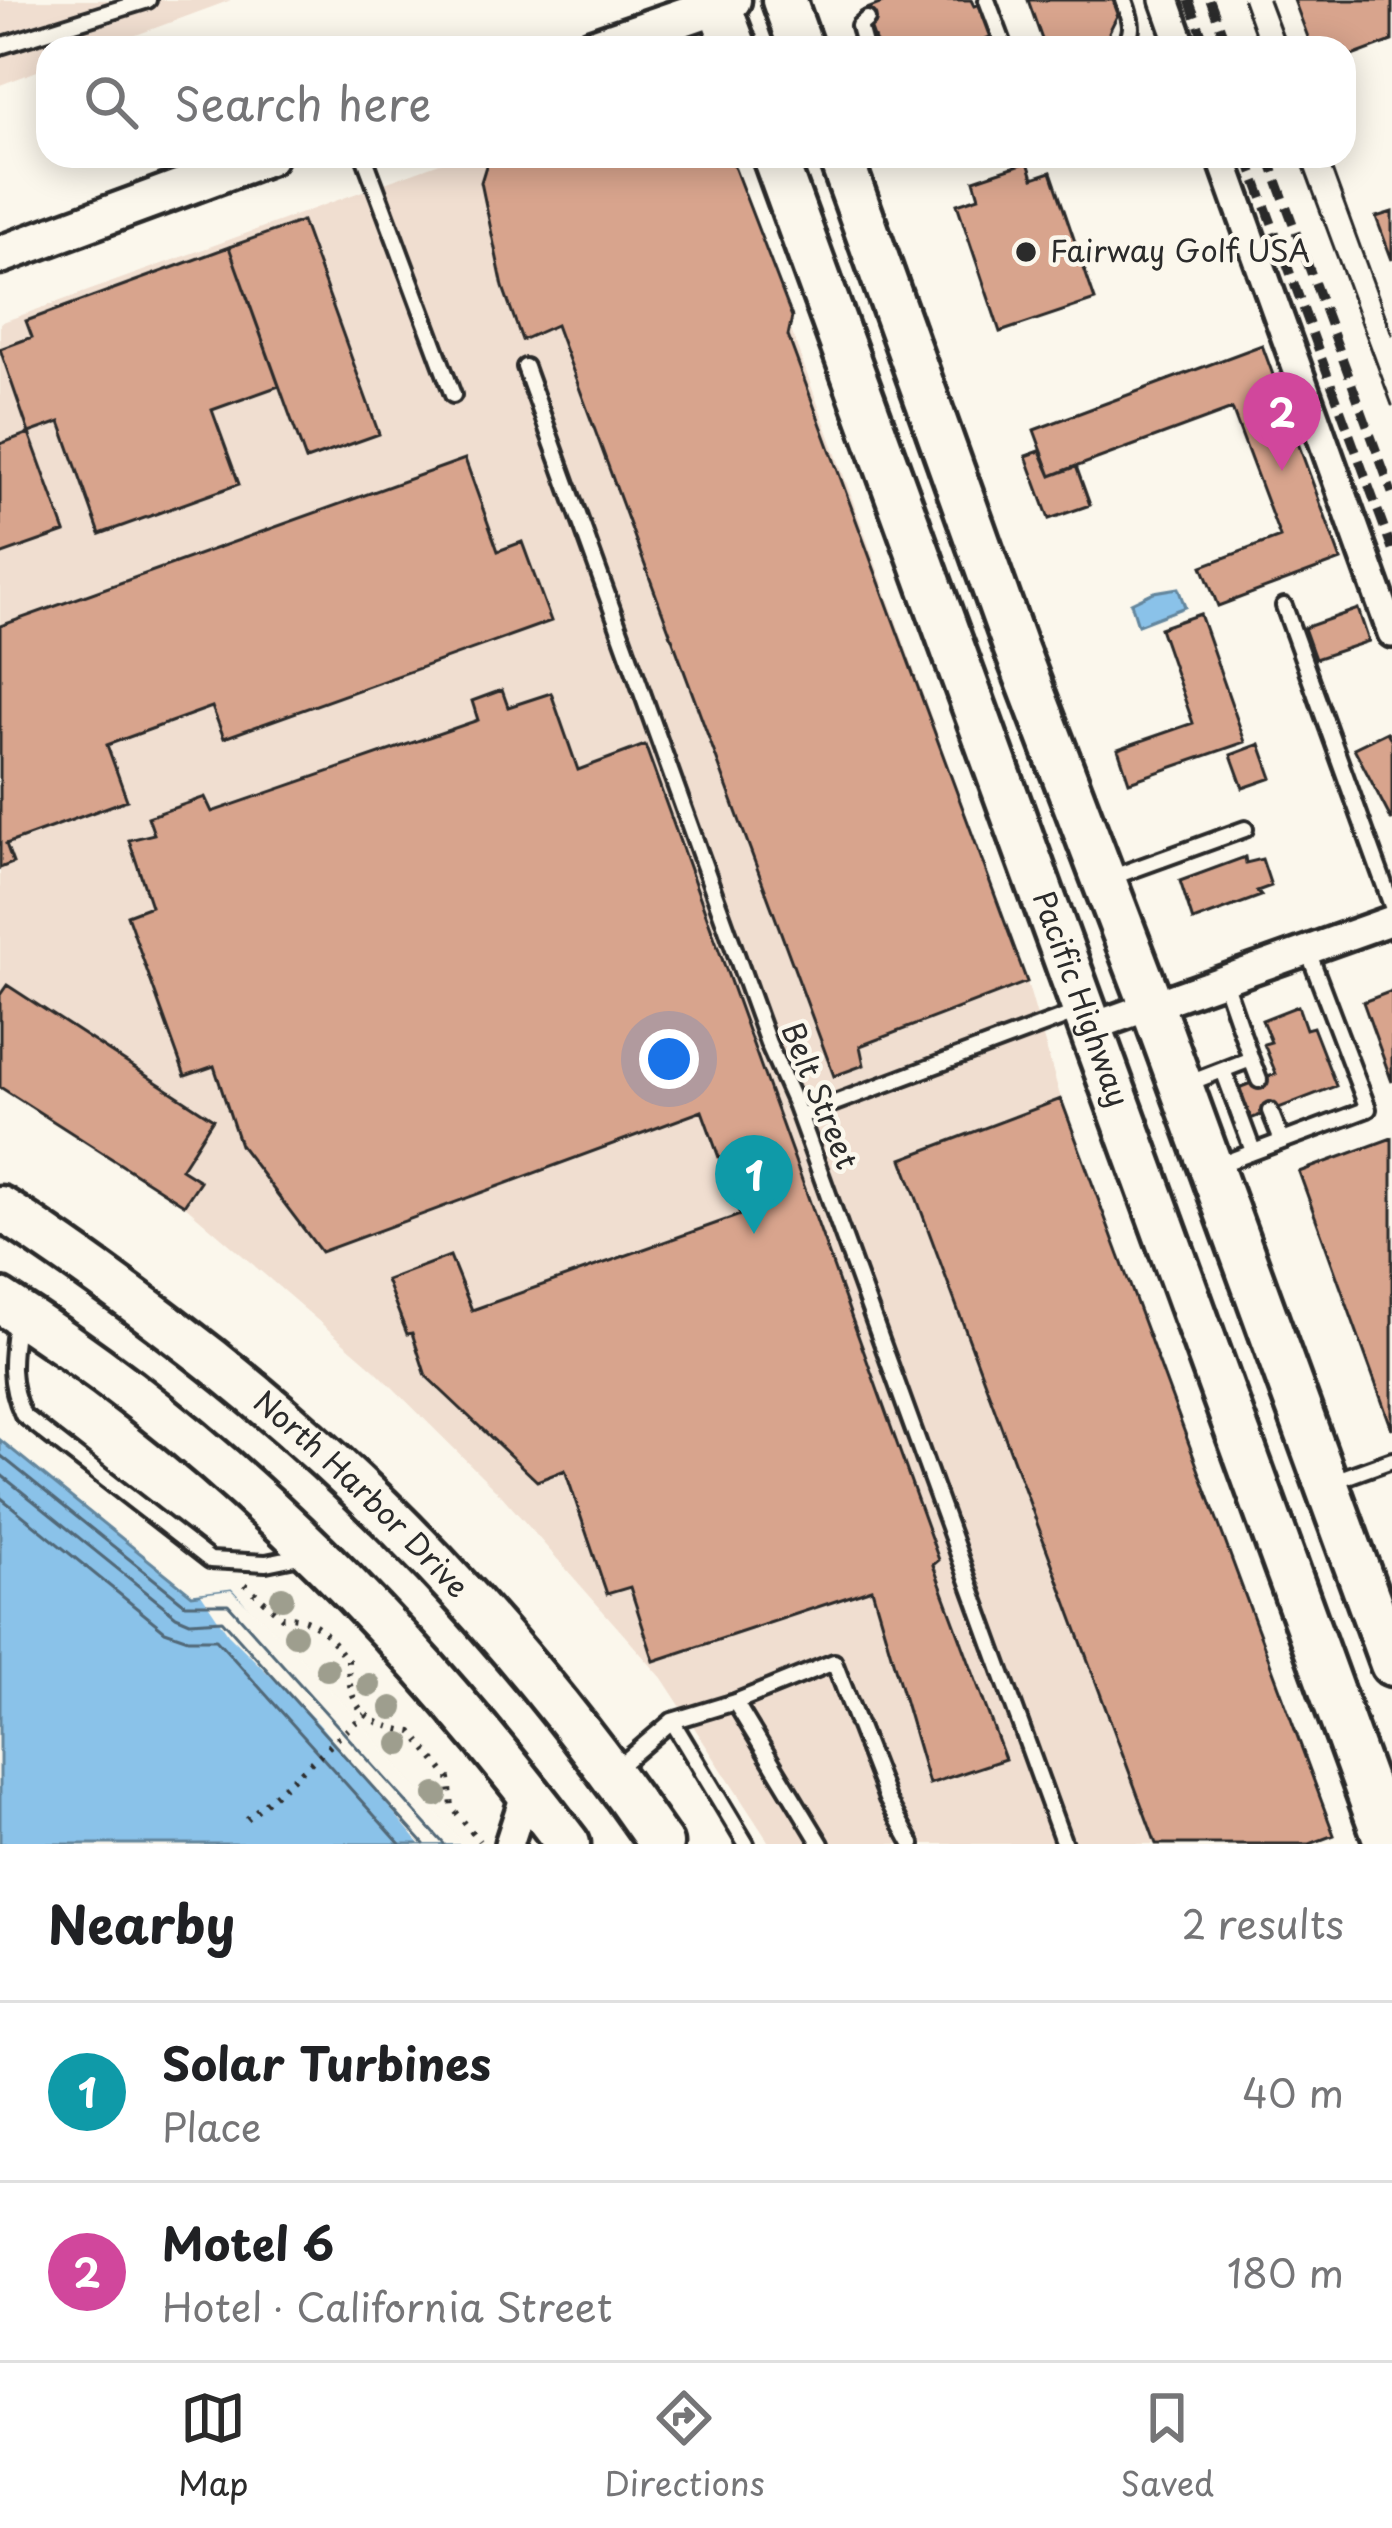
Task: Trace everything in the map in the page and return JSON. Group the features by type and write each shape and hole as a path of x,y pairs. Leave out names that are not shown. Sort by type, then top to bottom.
{"main road":[{"path":"784,0 797,36"},
{"path":"627,36 723,2 732,36"},
{"path":"0,254 235,168"},
{"name":"Pacific Highway","path":"778,168 1388,1844"},
{"name":"Pacific Highway","path":"844,168 1392,1664"},
{"name":"North Harbor Drive","path":"0,1208 117,1287 335,1462 505,1637 661,1844"},
{"path":"9,1306 154,1410 252,1496 399,1638 568,1844"}],"street":[{"path":"1165,0 1178,36"},
{"path":"1225,168 1392,633"},
{"path":"1086,1019 1152,1006 1392,920"},
{"path":"509,1844 527,1790"}],"lane":[{"path":"0,46 148,0"},
{"path":"1124,0 1132,22 1130,36"},
{"path":"985,3 1000,36"},
{"path":"863,36 859,26 867,19"},
{"path":"368,168 453,395"},
{"name":"Belt Street","path":"525,367 1064,1844"},
{"path":"1284,606 1392,906"},
{"path":"1102,880 1246,830"},
{"path":"1210,1169 1368,1108 1308,951"},
{"path":"1224,981 1259,1080"},
{"path":"800,1116 1086,1019"},
{"path":"1179,1087 1251,1060"},
{"path":"1223,1070 1253,1151"},
{"path":"1270,1111 1282,1141"},
{"path":"9,1306 9,1369 23,1414 210,1560 266,1563 311,1554"},
{"path":"1326,1484 1392,1460"},
{"path":"611,1774 672,1721 735,1702 834,1662 887,1799 912,1844"},
{"path":"735,1702 821,1844"},
{"path":"672,1721 746,1844"}],"path":[{"path":"233,1574 282,1617 303,1616 316,1624 348,1660 348,1687 365,1714 385,1729 412,1732 449,1778 452,1807 482,1844"},
{"path":"248,1819 365,1714"},
{"path":"317,1757 332,1745"}],"shaded area":[{"path":"0,0 231,0 134,36 36,36 36,72 0,85"},
{"path":"426,168 732,168 1027,982 1061,1099 1334,1835 1310,1844 770,1844 662,1678 501,1495 374,1369 184,1205 0,1087 0,323"}],"water":[{"path":"1178,588 1185,607 1138,625 1131,603"},
{"path":"0,1440 192,1595 231,1590 460,1844 0,1844"}],"pier":[{"path":"231,1590 354,1715 355,1724 364,1726 463,1844 420,1844 318,1723 228,1634 201,1594"}],"building":[{"path":"890,0 971,0 974,6 981,4 993,36 873,36 864,10"},
{"path":"1028,0 1113,0 1118,14 1110,36 1041,36"},
{"path":"1294,0 1392,0 1392,41 1356,54 1356,36 1308,36"},
{"path":"485,168 735,168 792,317 788,336 1027,982 860,1046 864,1065 834,1076 556,325 522,340 503,287 481,182"},
{"name":"Fairway Golf USA","path":"1010,168 1030,168 1033,178 1051,172 1095,300 1000,332 957,204 979,197 974,180"},
{"path":"1392,212 1392,260 1376,217"},
{"path":"302,221 379,434 306,460 229,247"},
{"path":"229,247 279,386 212,410 239,484 100,534 60,422 29,433 0,349 32,337 26,321"},
{"path":"1262,345 1341,560 1218,606 1202,566 1280,537 1232,409 1051,476 1034,430"},
{"path":"29,433 65,532 0,555 0,444"},
{"path":"1040,451 1051,476 1076,466 1090,505 1049,519 1026,456"},
{"path":"465,459 498,551 522,542 551,621 224,738 212,707 107,745 127,800 6,844 13,863 0,868 0,626"},
{"path":"1358,609 1369,641 1315,659 1304,628"},
{"path":"1200,614 1245,742 1129,782 1118,749 1193,723 1160,628"},
{"path":"502,690 508,707 551,693 578,770 645,745 939,1560 933,1565 1005,1759 929,1784 872,1589 654,1661 630,1587 607,1594 565,1470 537,1481 426,1376 412,1333 407,1334 386,1280 450,1256 472,1310 740,1215 702,1111 321,1252 240,1145 214,1066 185,1076 127,915 151,906 129,840 154,834 148,817 205,797 212,812 478,720 472,701"},
{"path":"1387,732 1392,741 1392,821 1354,748"},
{"path":"1260,744 1272,778 1243,788 1231,755"},
{"path":"1245,857 1246,863 1262,859 1271,886 1257,891 1261,896 1193,921 1180,881"},
{"path":"7,985 213,1119 181,1169 200,1181 184,1205 0,1087 0,995"},
{"path":"1392,991 1392,1082 1363,1002"},
{"path":"1298,1006 1306,1029 1313,1027 1336,1086 1245,1121 1233,1090 1276,1074 1264,1044 1271,1042 1262,1020"},
{"path":"1061,1099 1334,1835 1310,1844 1156,1844 902,1159"},
{"path":"1392,1138 1392,1429 1299,1172"}],"tram line":[{"path":"1243,0 1256,36"},
{"path":"1269,0 1282,36"},
{"path":"1304,168 1392,405"},
{"path":"1331,168 1392,334"}],"railway":[{"path":"1189,0 1202,36"},
{"path":"1210,0 1224,36"},
{"path":"1251,168 1392,549"},
{"path":"1272,168 1392,493"}],"place":[{"name":"Fairway Golf USA","path":"1026,252"},
{"name":"Motel 6","path":"1282,471"},
{"name":"Solar Turbines","path":"754,1234"}]}
